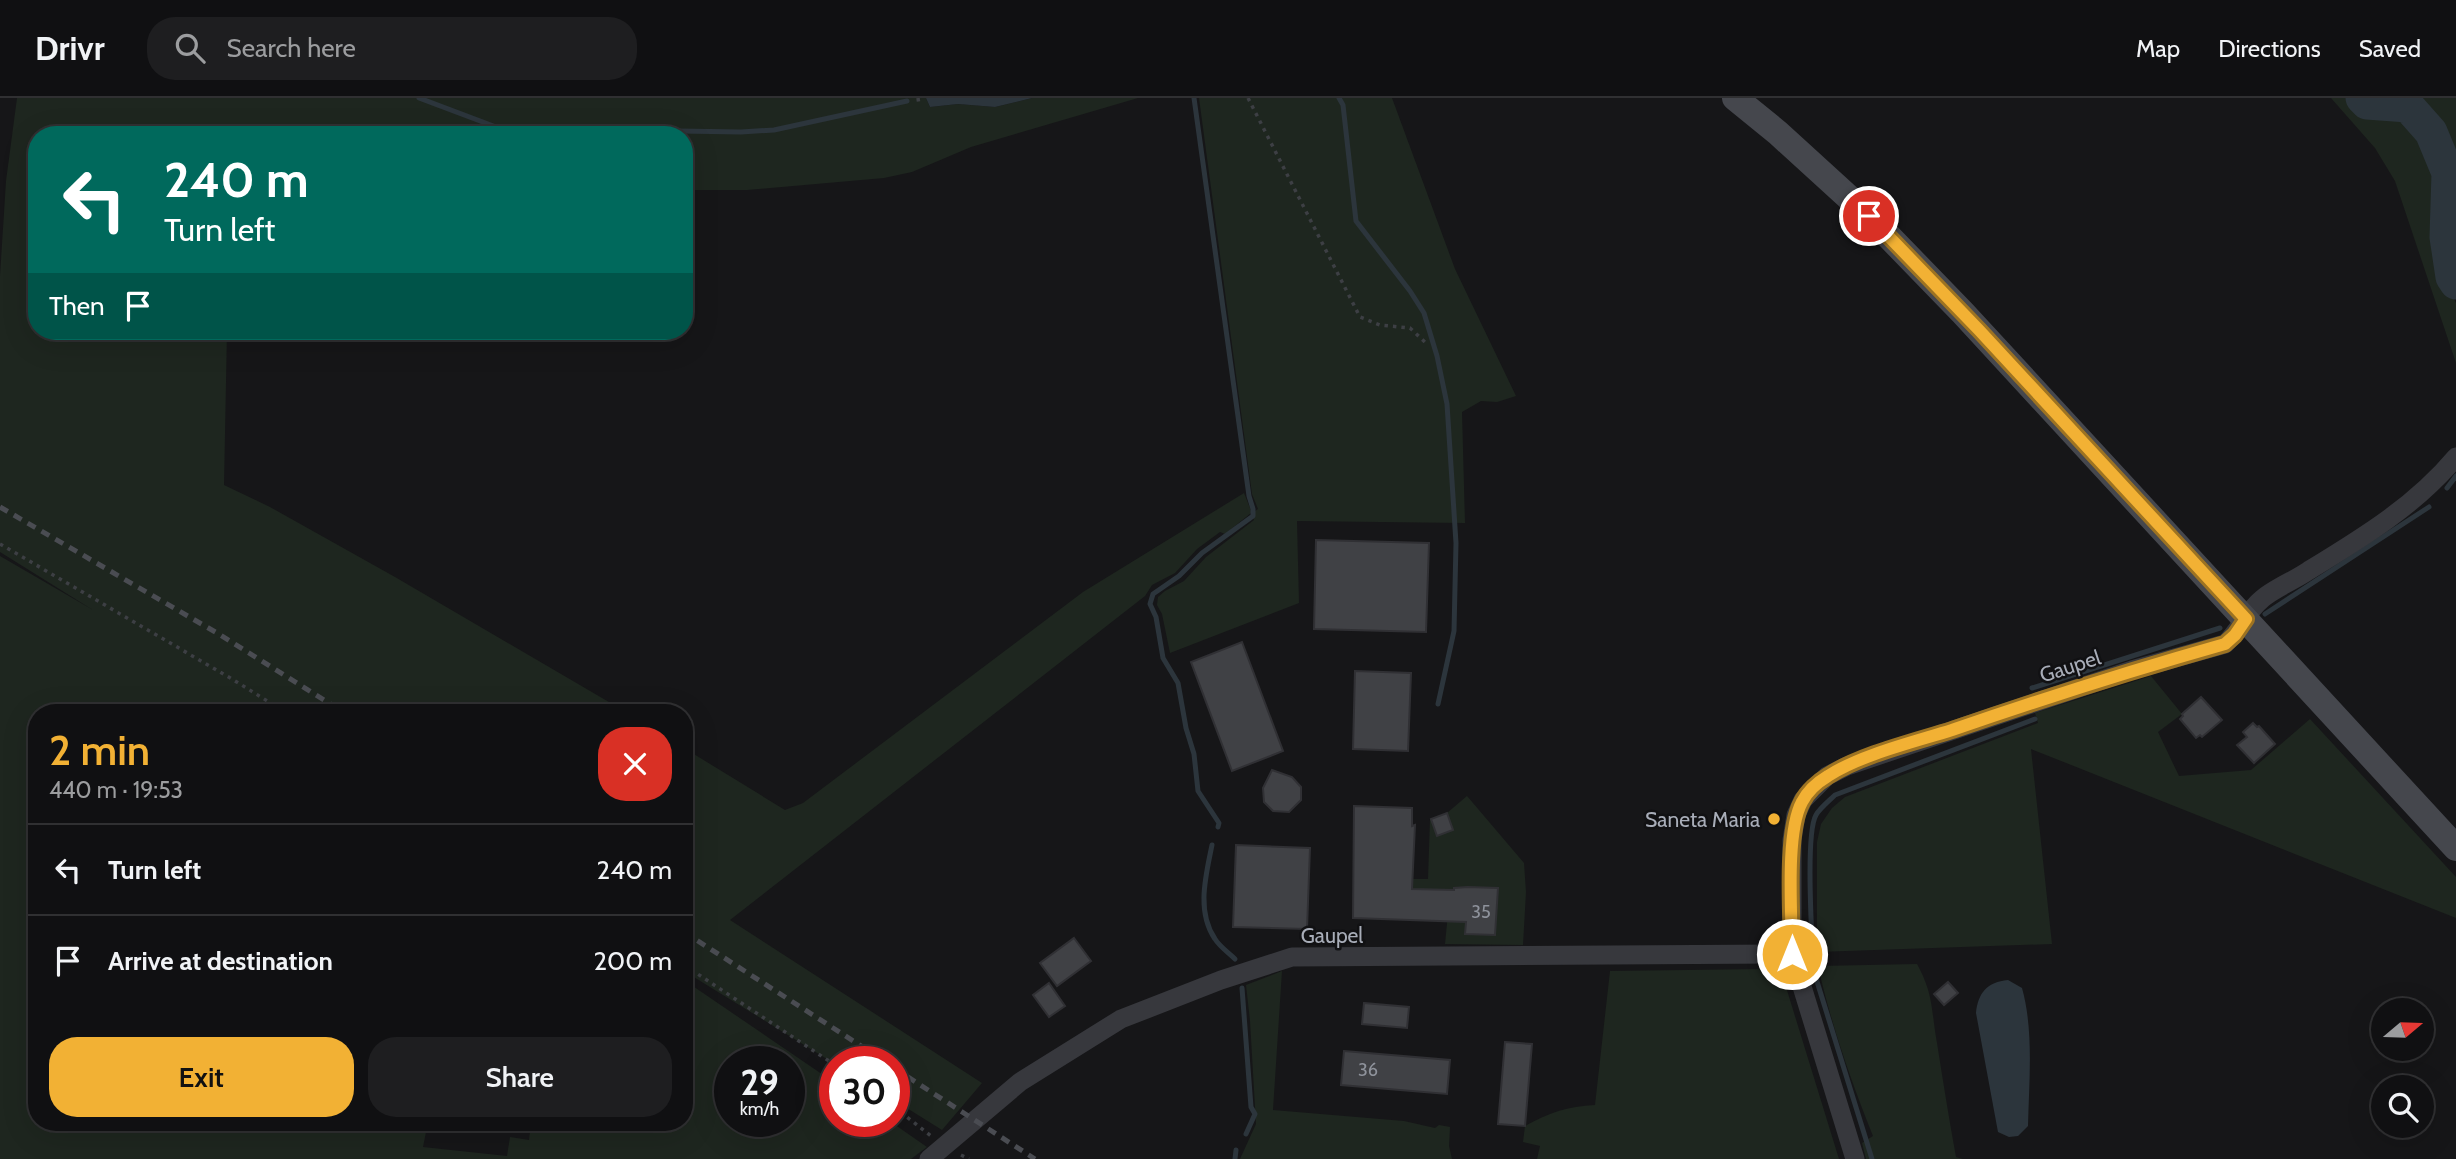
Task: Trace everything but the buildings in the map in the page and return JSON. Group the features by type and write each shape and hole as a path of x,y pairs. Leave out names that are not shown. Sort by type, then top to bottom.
{"street":[{"path":"1735,98 1778,133 1869,216 1963,313 2456,848"},
{"name":"Gaupel","path":"1855,1159 1792,954 1792,840 1796,815 1803,800 1814,787 1827,776 1871,757 2132,670 2225,644 2262,599 2395,515 2427,488 2456,457"},
{"name":"Gaupel","path":"929,1159 1020,1082 1121,1019 1221,980 1292,957 1792,954"}],"path":[{"path":"918,98 919,105"},
{"path":"1248,98 1360,317 1380,325 1410,328 1427,344"},
{"path":"0,544 272,704"},
{"path":"693,971 819,1054"},
{"path":"910,1121 946,1146"}],"shaded area":[{"path":"17,98 926,98 930,107 958,104 995,107 1032,98 1138,98 971,147 912,172 884,178 747,190 693,190 693,126 28,126 28,340 227,340 224,485 270,507 395,577 612,704 28,704 28,1131 426,1131 423,1147 507,1156 510,1137 529,1140 530,1131 693,1131 693,986 781,1046 714,1046 714,1137 805,1137 805,1063 819,1072 819,1137 910,1135 927,1147 911,1159 0,1159 0,556 93,610 0,552 0,276 6,181"},
{"path":"926,98 1032,98 995,107 958,104 930,107"},
{"path":"1199,98 1392,98 1455,269 1516,396 1497,402 1481,401 1462,412 1465,523 1297,521 1299,603 1170,653 1162,614 1157,605 1158,597 1184,581 1206,557 1254,520 1251,513 1225,534 1220,532 1197,549 1175,573 1152,585 1145,596 730,920 982,1083 942,1130 910,1110 910,1046 819,1046 819,1054 693,977 693,754 785,810 803,803 1083,592 1244,493 1252,513 1258,509 1252,494"},
{"path":"2331,98 2349,98 2370,113 2404,114 2417,124 2435,162 2441,202 2434,237 2444,278 2456,303 2456,363 2395,181 2375,148"},
{"path":"2420,98 2456,98 2456,150 2441,122"},
{"path":"2151,676 2182,714 2158,732 2179,776 2251,770 2310,719 2456,877 2456,918 2031,749 2052,944 1817,952 1817,842 1821,824 1832,808 1845,797 2038,723 2035,713"},
{"path":"1467,796 1524,863 1526,892 1523,945 1445,944 1449,903 1466,921 1465,934 1495,935 1498,888 1412,889 1413,879 1428,879 1430,819 1453,830 1447,813"},
{"path":"1917,964 1931,1003 1956,1157 1963,1159 1866,1159 1862,1143 1873,1136 1842,1052 1818,966"},
{"path":"1764,969 1786,987 1839,1159 1537,1159 1540,1146 1523,1142 1525,1126 1534,1121 1567,1109 1595,1105 1610,971"},
{"path":"1282,971 1273,1110 1404,1121 1435,1128 1439,1125 1450,1127 1449,1146 1452,1159 1240,1159 1256,1124 1246,985"},
{"path":"2008,980 2022,988 2026,1004 2030,1057 2028,1126 2018,1136 2009,1137 1998,1132 1976,1013 1981,994 1994,983"}],"waterway":[{"path":"419,98 493,126"},
{"path":"1194,98 1253,516 1202,553 1179,576 1153,594 1150,604 1156,617 1163,658 1178,683 1194,754 1198,791 1219,823 1218,827"},
{"path":"1339,98 1343,105 1356,221 1424,313 1447,404 1456,543 1454,631 1438,704"},
{"path":"2362,98 2367,103 2408,106 2431,132 2448,173 2446,237 2452,277 2456,283"},
{"path":"693,131 774,130 907,101"},
{"path":"2447,488 2456,476"},
{"path":"2265,614 2429,507"},
{"path":"2032,688 2220,628"},
{"path":"1872,1159 1815,975 1810,867 1816,815 1835,795 2035,719"},
{"path":"1212,845 1204,893 1206,917 1215,939 1235,959"},
{"path":"1242,988 1251,1107 1255,1114 1246,1134"},
{"path":"1235,1159 1236,1150"}],"railway":[{"path":"0,507 217,633 330,704"},
{"path":"693,938 861,1046"},
{"path":"910,1078 1035,1159"}],"place":[{"name":"Saneta Maria","path":"1774,819"}],"route":[{"path":"1792,954 1792,840 1796,815 1803,800 1827,776 1871,757 2035,701 2225,644 2246,619 1979,330 1869,216"}]}
